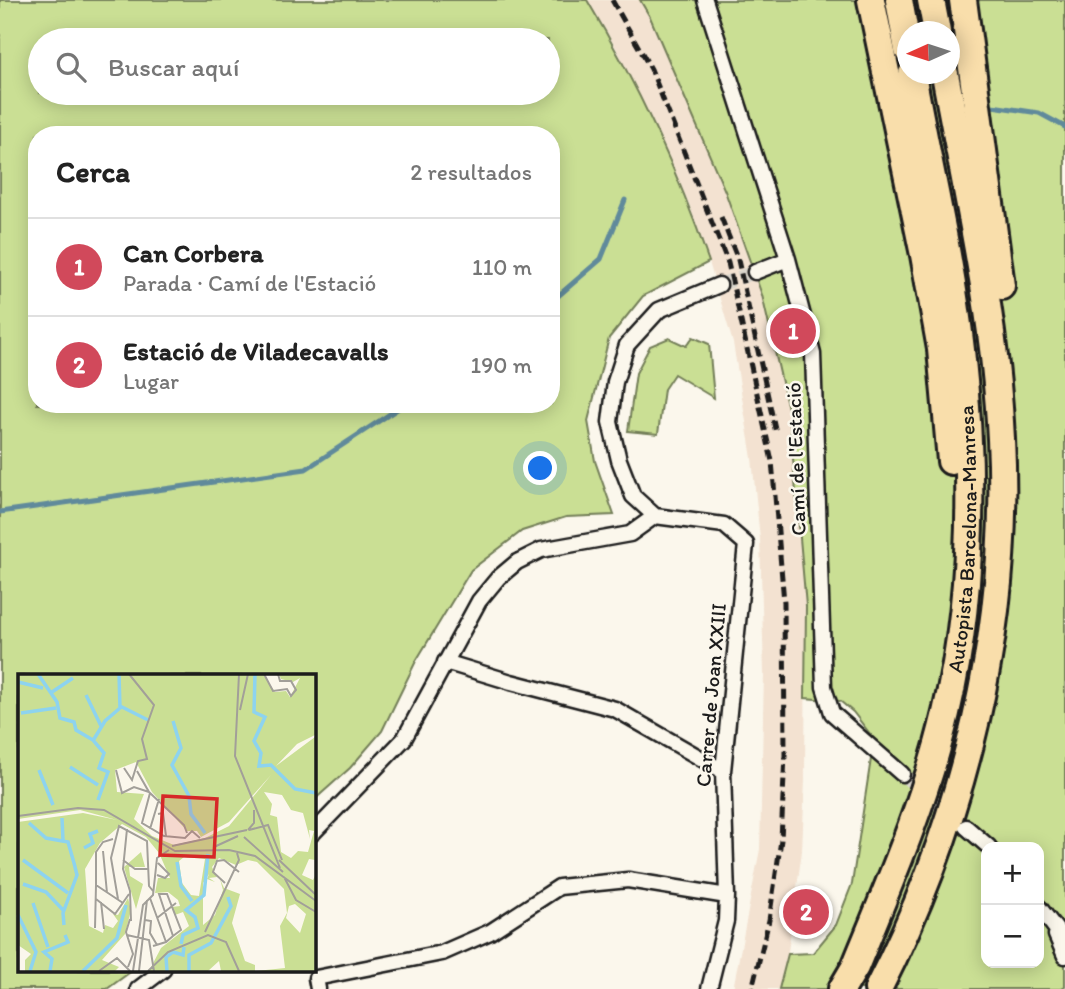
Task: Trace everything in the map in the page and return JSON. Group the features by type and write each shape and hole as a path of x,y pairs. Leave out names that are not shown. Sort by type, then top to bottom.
{"highway":[{"path":"871,0 941,349 950,438 952,493 948,603 934,704 901,857"},
{"path":"899,0 903,21"},
{"path":"931,0 935,21"},
{"path":"963,0 989,185 1007,342 1008,407 1002,494"},
{"name":"Autopista Barcelona-Manresa","path":"842,989 855,967 922,801 946,712 960,632 968,552 970,494 961,348 947,255 914,84"},
{"name":"Autopista Barcelona-Manresa","path":"878,989 920,900 952,811 977,719 991,637 1000,553 1001,438 993,343 947,84"}],"street":[{"name":"Camí de l'Estació","path":"705,0 788,259 813,354 824,687 832,713 902,774"},
{"path":"754,272 788,259"},
{"path":"315,831 404,739 479,601 498,579 517,562 541,550 629,534 655,516 633,496 619,460 610,422 615,382 627,345 659,310 719,285"},
{"name":"Carrer de Joan XXIII","path":"655,516 724,526 746,544 723,771 726,921 709,989"},
{"path":"445,662 615,709 723,771"},
{"path":"966,827 983,842"},
{"path":"318,989 316,978 442,953 490,932 559,887 628,880 727,896"},
{"path":"1044,914 1065,942"},
{"path":"1051,924 1065,956"},
{"path":"138,989 160,972"}],"shaded area":[{"path":"587,0 640,0 650,17 725,191 762,295 789,413 806,606 805,780 802,851 786,966 779,989 733,989 760,849 764,673 760,539 752,458 733,343 689,204 616,48"}],"green space":[{"path":"0,0 587,0 655,128 684,194 709,262 643,296 609,338 588,421 595,461 614,515 566,517 522,531 471,570 416,661 382,731 350,768 315,799 315,674 18,674 18,972 130,972 107,989 0,989"},
{"path":"640,0 1065,0 1065,986 1060,989 779,989 788,954 813,953 836,925 852,884 874,739 853,712 840,701 805,698 806,606 789,413 762,295 725,191 650,17"},
{"path":"693,337 709,344 714,398 674,374 664,389 658,434 628,431 636,373 650,346 669,338 686,346"}],"waterway":[{"path":"992,106 1039,113 1065,127"},
{"path":"560,294 601,259 625,200"},
{"path":"0,512 306,469 391,413"}],"tunnel":[{"path":"719,285 755,272"},
{"path":"902,774 952,815"}],"railway":[{"path":"612,0 651,69 728,263 772,461 784,602 785,755 781,840 769,920 752,989"},
{"path":"721,217 738,260 776,433"}],"place":[{"name":"Can Corbera","path":"793,331"},
{"name":"Estació de Viladecavalls","path":"806,912"}]}
